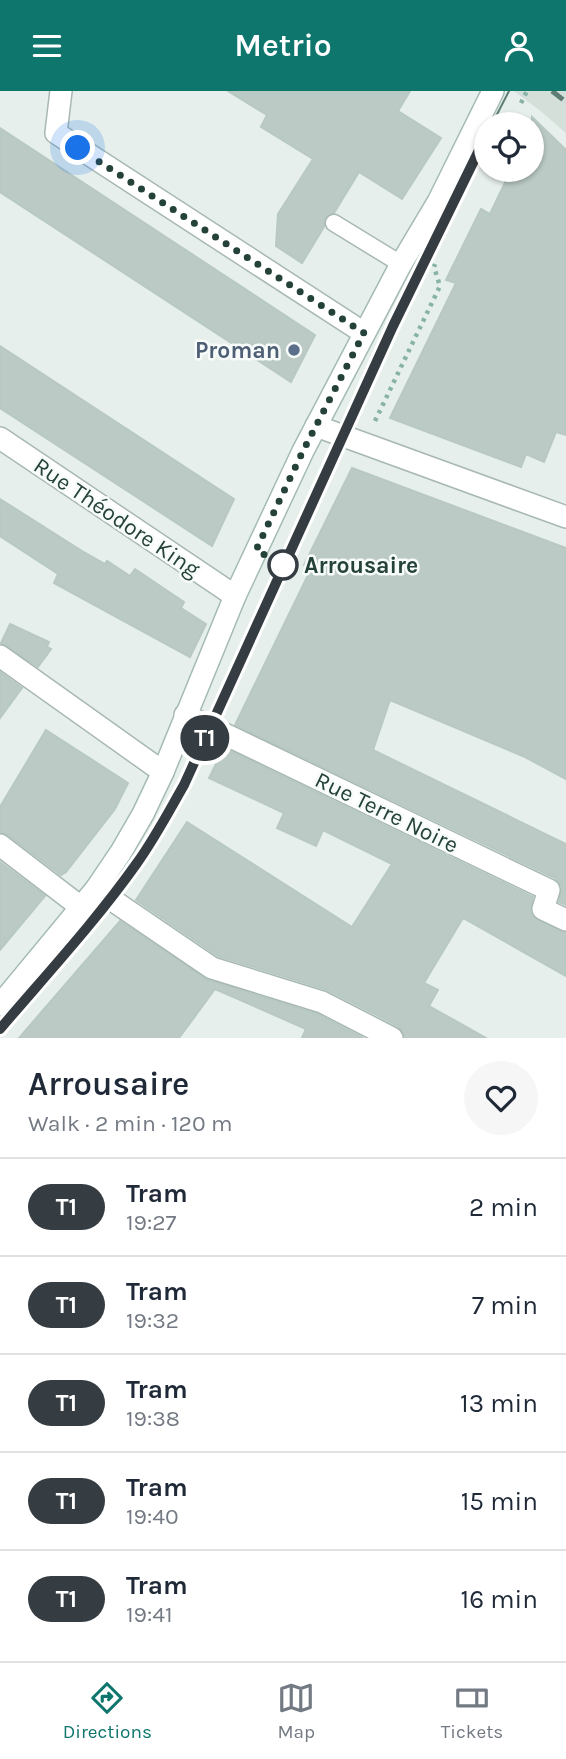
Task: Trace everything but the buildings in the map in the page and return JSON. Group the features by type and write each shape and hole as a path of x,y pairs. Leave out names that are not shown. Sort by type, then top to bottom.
{"street":[{"path":"61,91 56,133 364,333"},
{"path":"0,1005 82,908 127,842 163,772 234,596 316,426 401,264 438,202 493,91"},
{"path":"316,426 566,517"},
{"name":"Rue Théodore King","path":"0,438 234,596"},
{"path":"0,656 163,772"},
{"name":"Rue Terre Noire","path":"185,715 549,890 543,909 566,920"},
{"path":"0,845 82,908"},
{"path":"96,889 212,968 322,1002 392,1038"}],"lane":[{"path":"334,223 401,264"}],"path":[{"path":"363,445 440,286 434,267 440,255"}],"shaded area":[{"path":"514,91 566,91 566,133"}],"tram line":[{"path":"498,112 509,91"},
{"path":"0,1029 121,885 162,825 184,785 392,326 474,160"},
{"name":"T1","path":"0,1029 110,899 162,825 184,785 393,326 474,161"}],"railway":[{"path":"552,91 566,102"}],"place":[{"name":"Proman","path":"294,350"},
{"name":"Arrousaire","path":"283,565"}],"route":[{"path":"78,148 364,333 256,550 283,565"}]}
